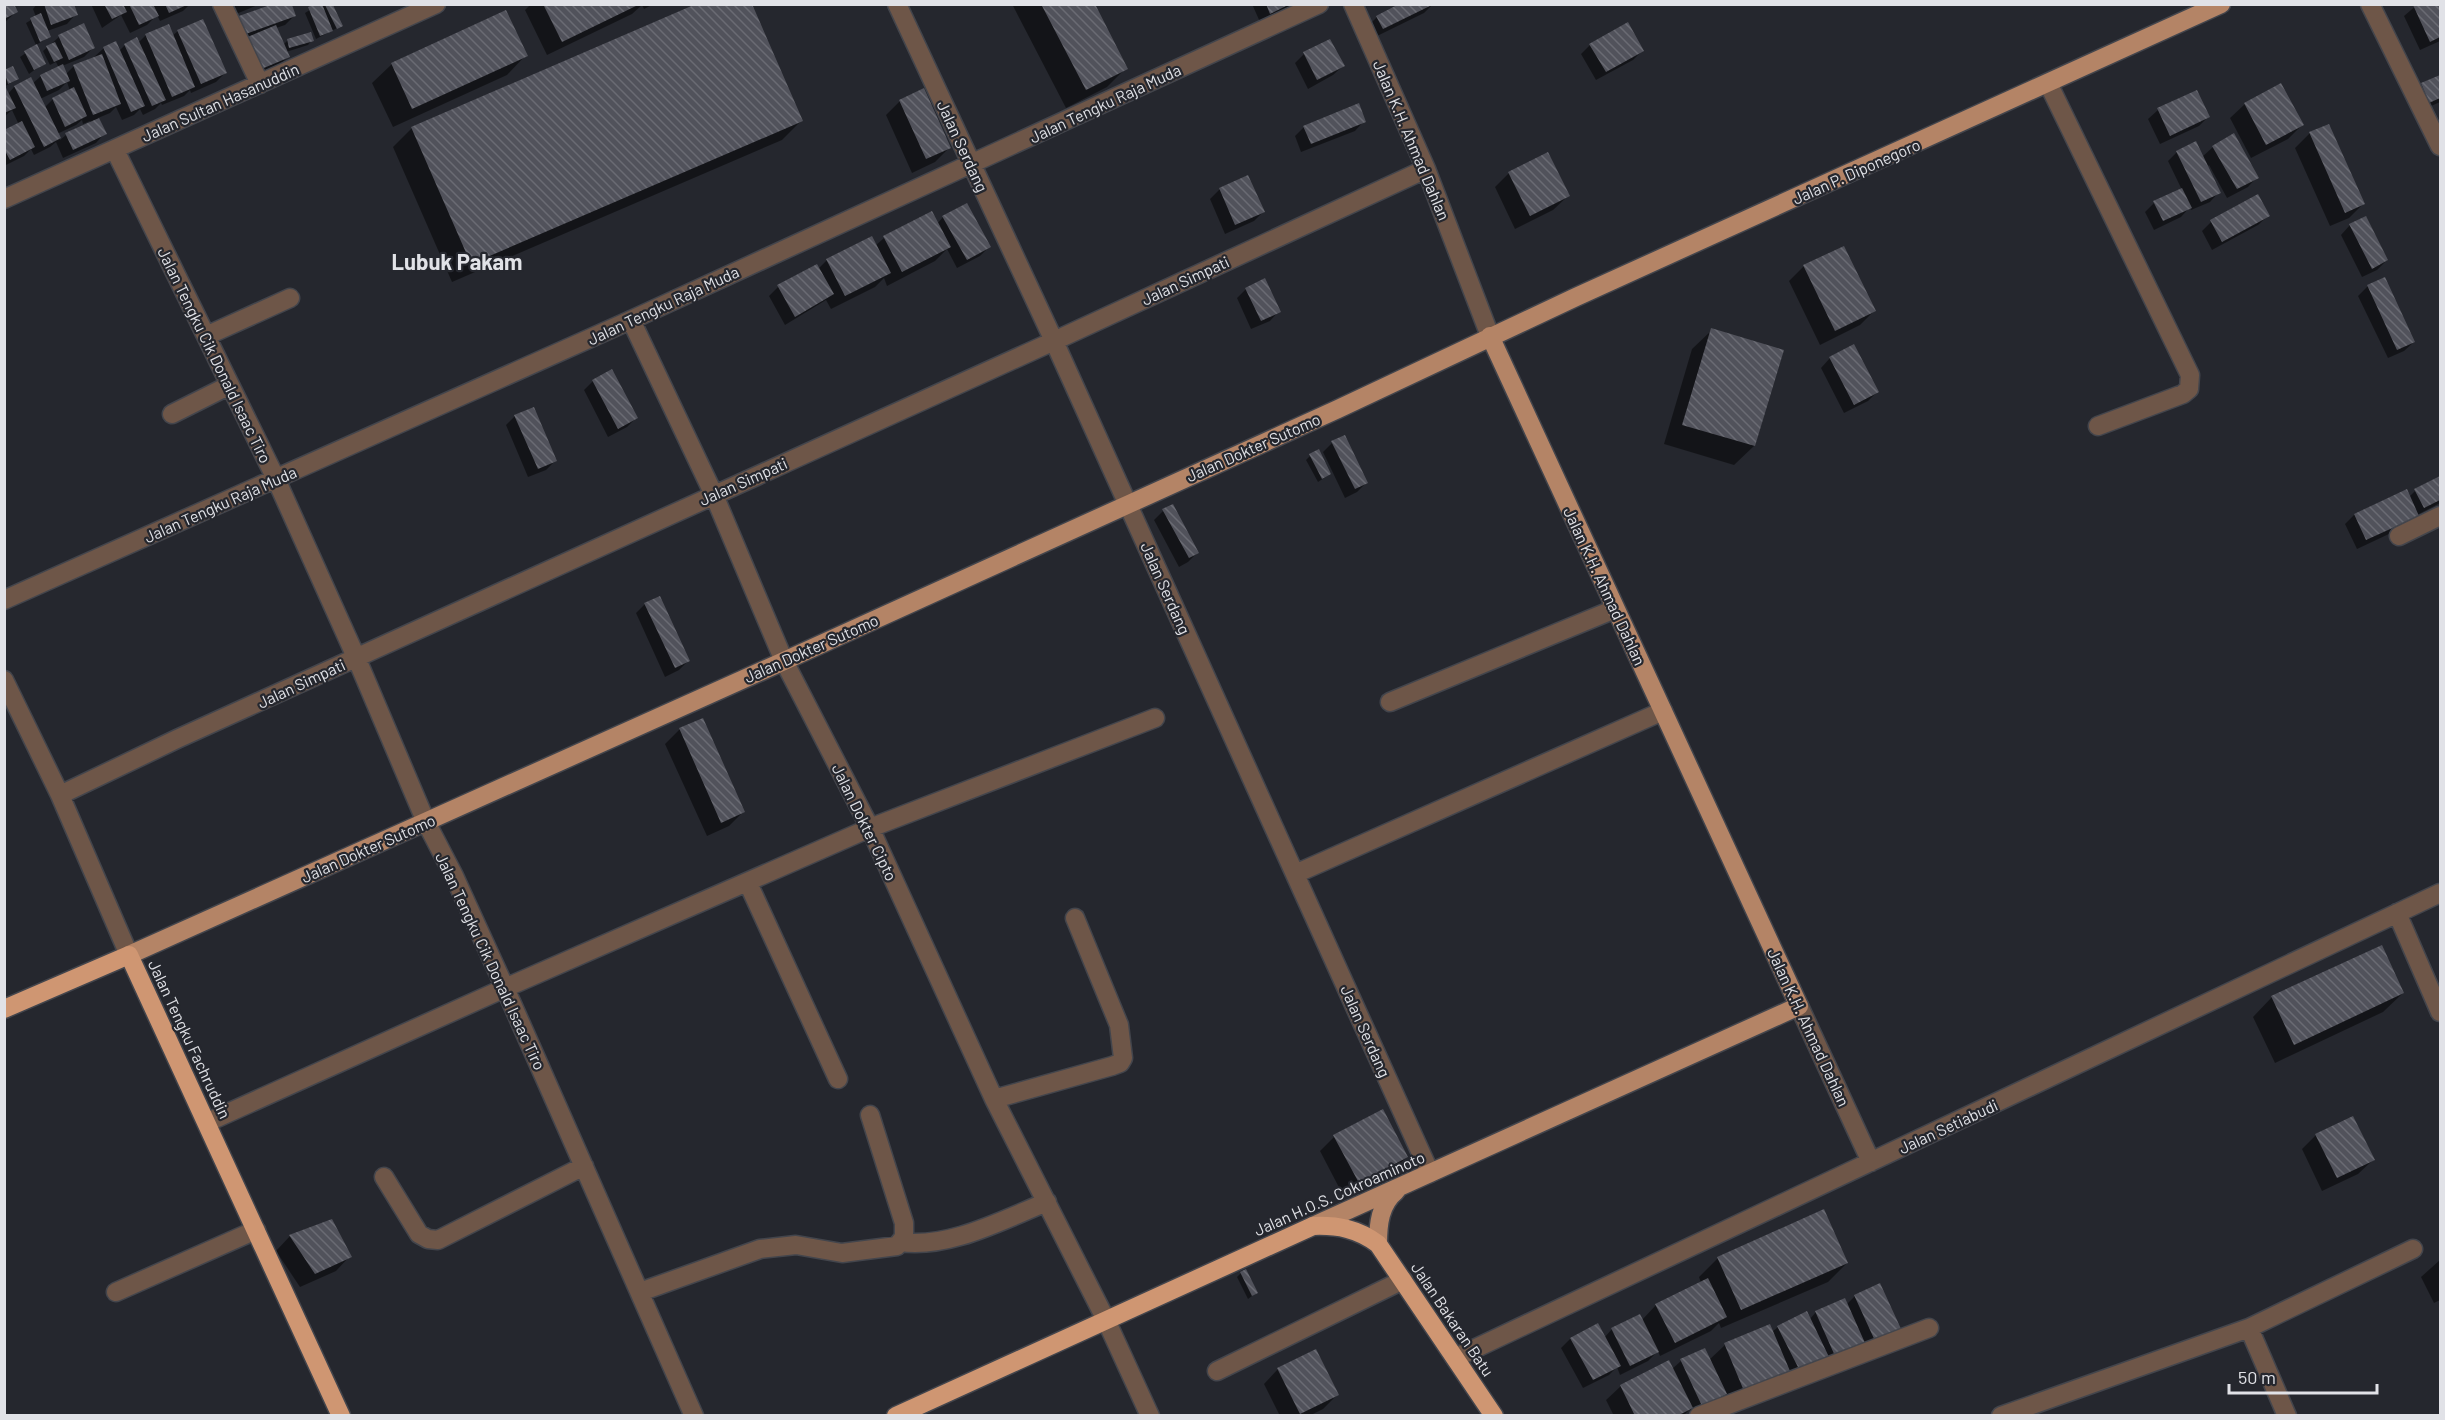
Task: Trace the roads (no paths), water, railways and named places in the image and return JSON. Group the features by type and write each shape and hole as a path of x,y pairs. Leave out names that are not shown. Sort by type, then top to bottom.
{"highway":[{"path":"4,1009 129,955"},
{"name":"Jalan Tengku Fachruddin","path":"129,955 208,1122 340,1416"},
{"name":"Jalan Bakaran Batu","path":"1313,1226 1333,1225 1350,1229 1378,1244 1494,1416"},
{"name":"Jalan H.O.S. Cokroaminoto","path":"896,1416 1313,1226"}],"main road":[{"name":"Jalan P. Diponegoro","path":"1490,336 2221,4"},
{"name":"Jalan Dokter Sutomo","path":"129,955 784,661 1338,409 1490,336"},
{"name":"Jalan K.H. Ahmad Dahlan","path":"1490,336 1799,1006"},
{"name":"Jalan H.O.S. Cokroaminoto","path":"1313,1226 1799,1006"},
{"path":"1378,1244 1381,1212 1389,1197 1402,1186"}],"street":[{"path":"222,4 260,84"},
{"name":"Jalan Sultan Hasanuddin","path":"4,199 436,4"},
{"name":"Jalan Serdang","path":"897,4 1128,503 1430,1173"},
{"name":"Jalan Tengku Raja Muda","path":"4,600 631,320 1319,4"},
{"name":"Jalan K.H. Ahmad Dahlan","path":"1353,4 1426,169 1490,336"},
{"path":"2370,4 2440,146"},
{"path":"2048,83 2190,375 2189,389 2183,394 2098,426"},
{"name":"Jalan Tengku Cik Donald Isaac Tiro","path":"115,150 276,479 356,657 426,822 454,876 505,988 694,1416"},
{"name":"Jalan Simpati","path":"60,795 356,657 1054,341 1426,169"},
{"path":"206,336 290,298"},
{"name":"Jalan Dokter Cipto","path":"631,320 714,495 784,661 870,828 994,1099 1106,1320 1150,1416"},
{"path":"172,414 230,385"},
{"path":"2399,536 2440,516"},
{"path":"1390,702 1615,609"},
{"name":"Jalan Tengku Fachruddin","path":"4,680 60,795 129,955"},
{"path":"1295,873 1663,711"},
{"path":"208,1122 505,988 870,828 1155,718"},
{"path":"748,883 838,1079"},
{"name":"Jalan Setiabudi","path":"1455,1358 2440,893"},
{"path":"2397,913 2440,1012"},
{"path":"994,1099 1112,1066 1120,1063 1123,1058 1119,1025 1075,918"},
{"name":"Jalan K.H. Ahmad Dahlan","path":"1799,1006 1871,1162"},
{"path":"640,1292 760,1249 796,1245 842,1253 897,1246 904,1237 904,1223 870,1115"},
{"path":"384,1177 419,1234 429,1239 438,1239 584,1166"},
{"path":"900,1242 927,1242 958,1235 1047,1202"},
{"path":"116,1292 256,1230"},
{"path":"2001,1416 2248,1328 2413,1249"},
{"path":"1217,1371 1403,1280"},
{"path":"1700,1416 1929,1328"},
{"path":"2248,1328 2287,1416"}],"district":[{"name":"Lubuk Pakam","path":"457,261"}]}
